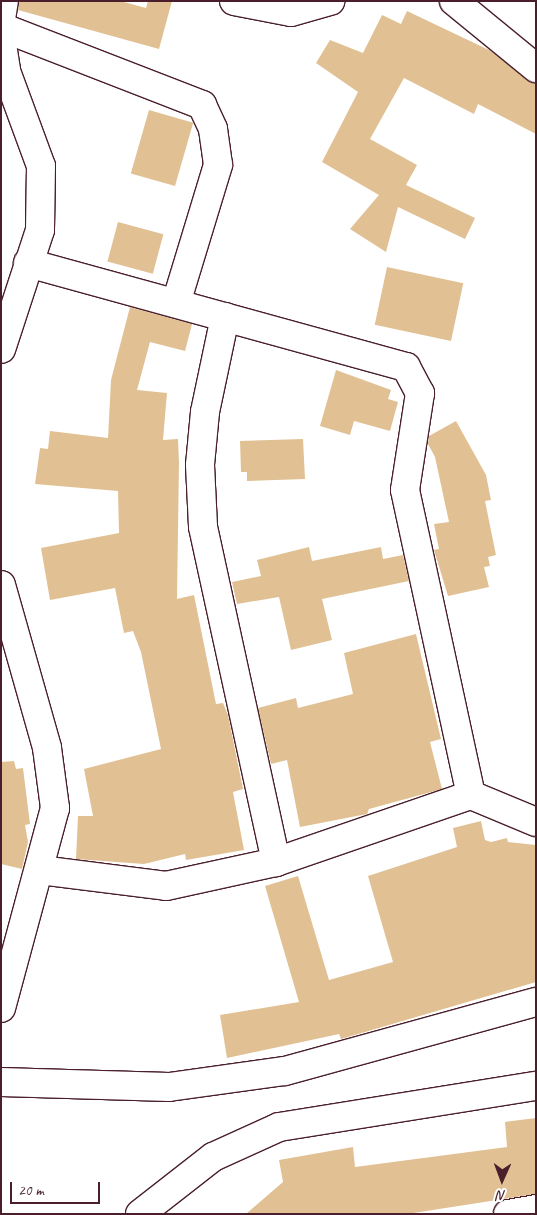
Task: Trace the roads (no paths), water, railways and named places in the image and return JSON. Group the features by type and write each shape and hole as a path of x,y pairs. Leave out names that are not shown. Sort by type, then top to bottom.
{"street":[{"path":"1,19 4,1"},
{"path":"234,1 291,12 330,1"},
{"path":"454,1 536,68"},
{"path":"1,27 202,105 213,129 218,165 176,303"},
{"path":"1,38 6,71 42,166 40,230 1,349"},
{"path":"28,263 406,367 420,392 405,490 471,795"},
{"path":"226,317 205,412 200,464 203,527 276,862"},
{"path":"1,585 47,748 55,808 40,870 1,1008"},
{"path":"40,870 166,886 276,862 471,795 536,822"},
{"path":"1,1082 169,1087 285,1071 536,1002"},
{"path":"140,1214 213,1157 279,1127 536,1086"},
{"path":"508,1214 536,1209"}]}
